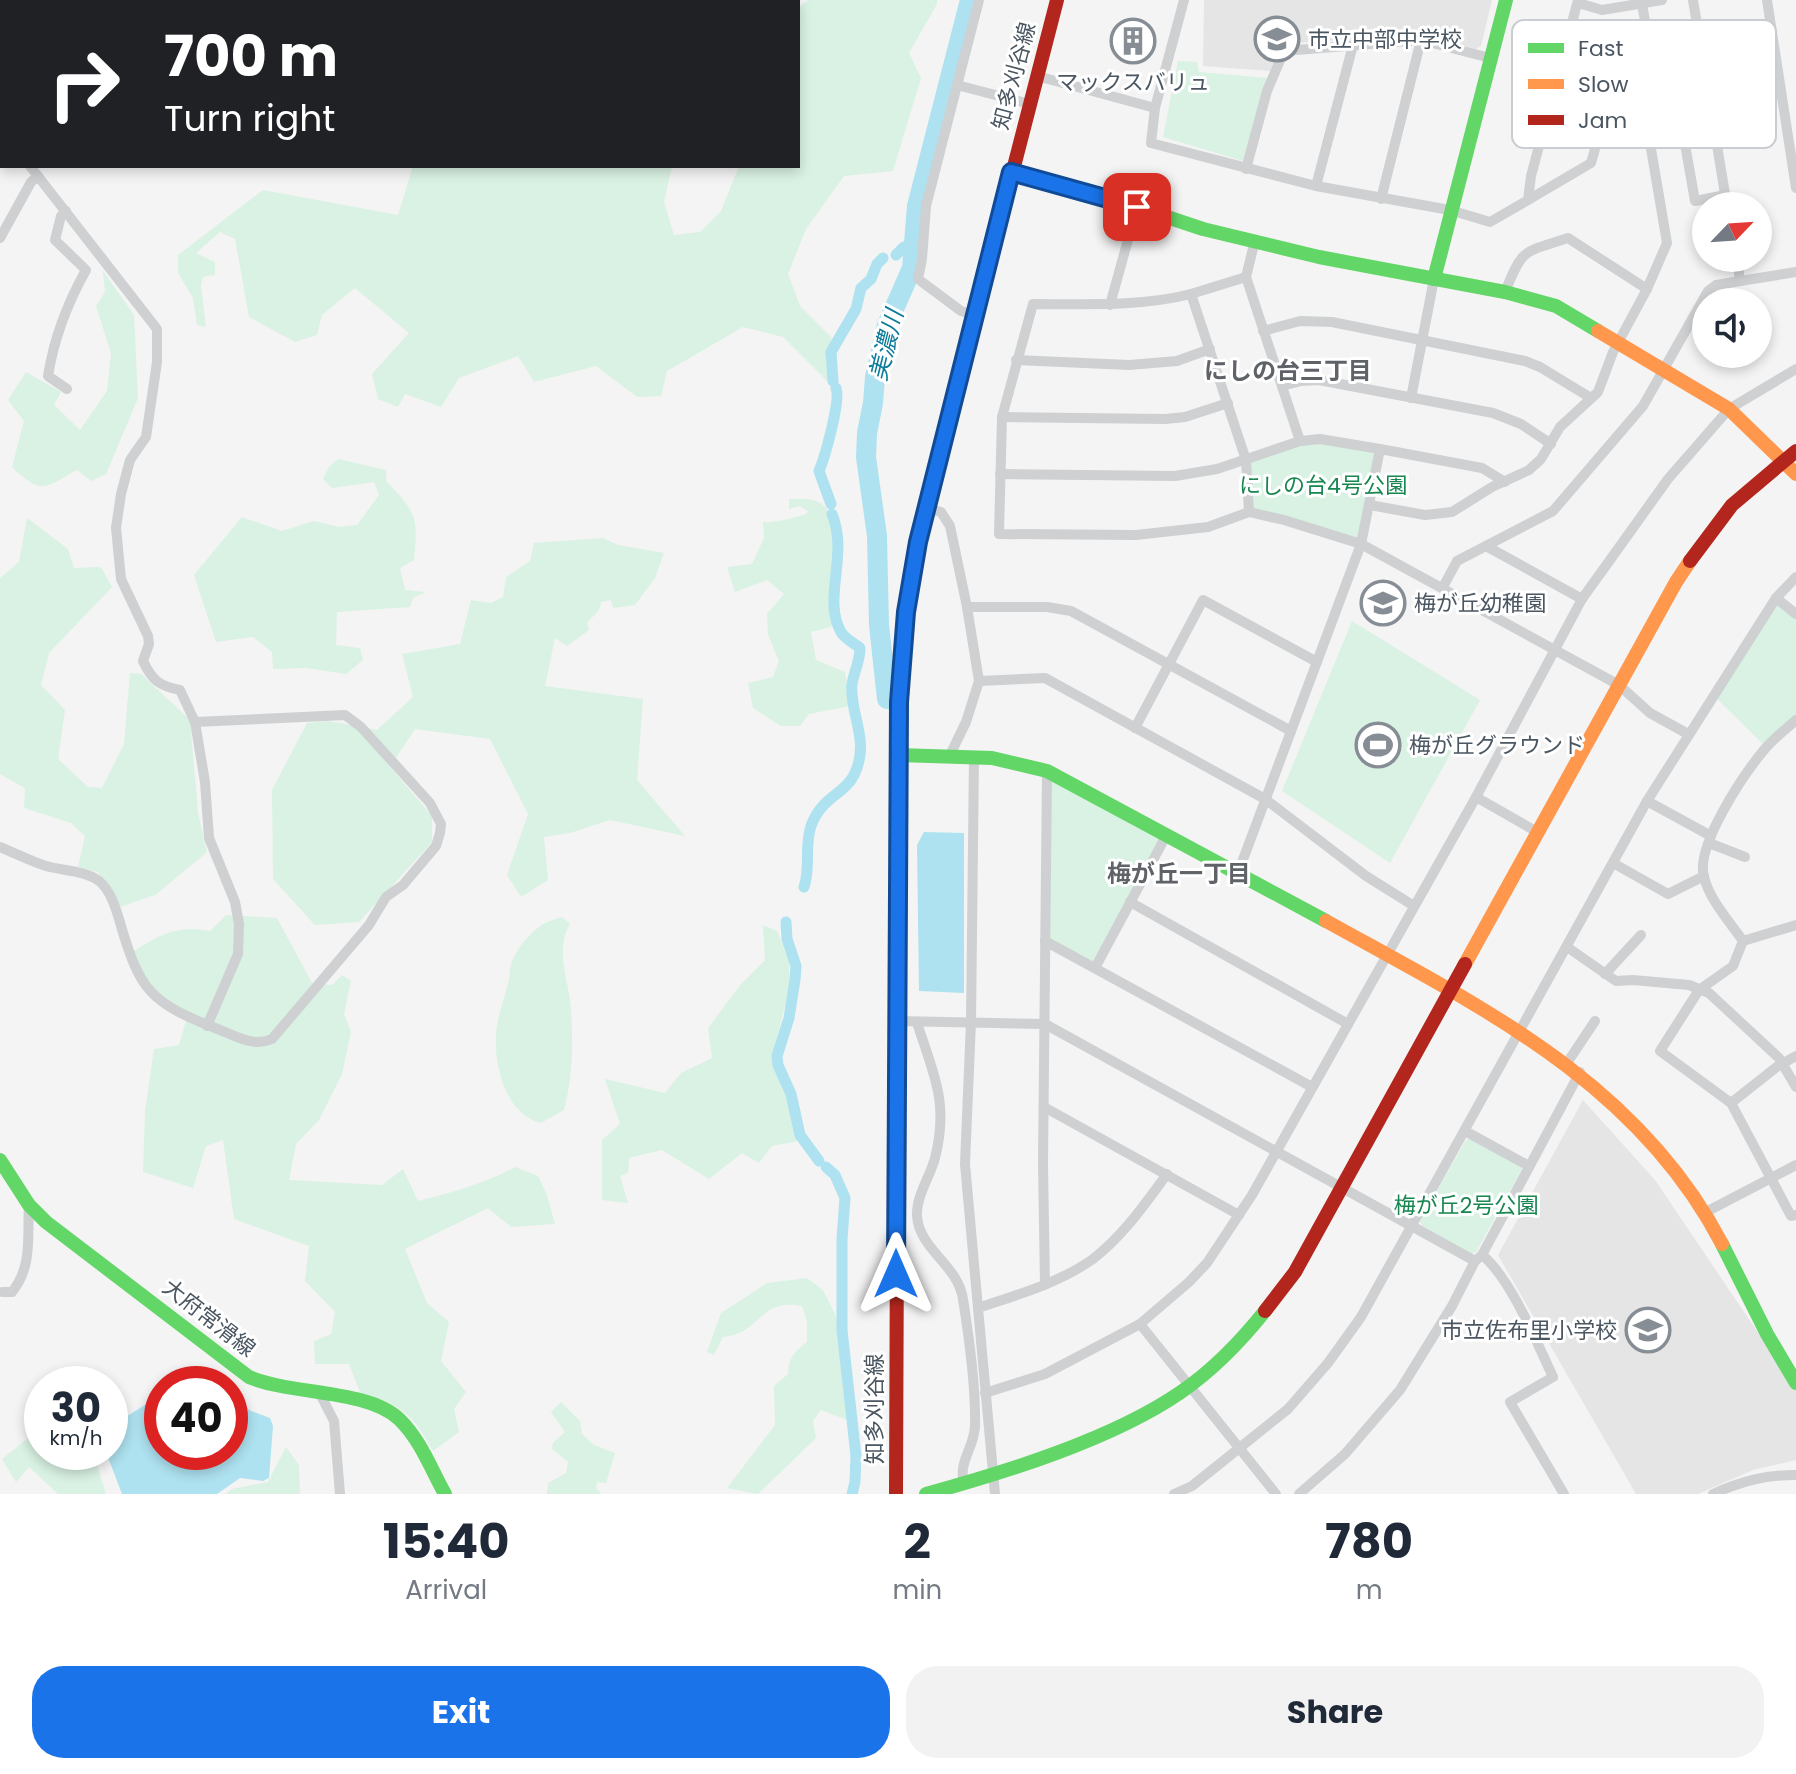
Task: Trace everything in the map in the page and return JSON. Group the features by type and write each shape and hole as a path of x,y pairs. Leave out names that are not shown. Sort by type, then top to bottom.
{"street":[{"path":"975,315 961,311 918,279 926,206 979,0"},
{"name":"知多刈谷線","path":"896,1494 898,755 906,612 926,508 1057,0"},
{"path":"1184,0 1155,108 1151,143 1316,186 1450,210 1490,222 1591,163 1595,148"},
{"path":"1411,398 1450,210 1506,0"},
{"path":"1578,1 1602,10 1662,0"},
{"path":"1693,0 1696,20"},
{"path":"1767,0 1770,20"},
{"path":"1642,4 1645,20"},
{"path":"1246,169 1267,91 1284,51 1421,40 1490,58"},
{"path":"1381,199 1421,40"},
{"path":"1316,186 1353,45"},
{"path":"1776,58 1796,188"},
{"path":"1037,76 1155,108"},
{"path":"957,85 1030,104"},
{"path":"1528,200 1538,148"},
{"path":"1370,505 1425,515 1452,512 1529,470 1541,459 1560,427 1591,398 1602,383 1667,243 1651,148"},
{"path":"1686,148 1693,192"},
{"path":"1717,148 1724,192"},
{"path":"32,168 157,329 157,362 146,437 130,460 116,528 121,579 148,636 149,644 143,658 149,673 154,681 164,687 180,690 195,722 205,782 206,826 235,902 240,940 238,954 207,1026"},
{"path":"1011,172 1203,229 1319,257 1505,292 1556,306 1729,409 1791,468"},
{"path":"0,238 31,182 38,176"},
{"path":"1110,305 1137,207"},
{"path":"66,211 61,216 55,240 86,270 67,305 48,376 67,389"},
{"path":"1505,292 1524,253 1568,238 1647,289"},
{"path":"1255,240 1246,277 1300,441"},
{"path":"1739,272 1740,281"},
{"path":"1443,587 1457,561 1553,511 1643,406 1708,291 1716,285 1796,272"},
{"path":"1246,277 1145,304 1033,304 1002,417 999,534 1136,535 1208,527 1249,512 1361,544 1619,685 1650,713 1688,734"},
{"path":"1191,294 1246,460 1249,512"},
{"path":"1263,331 1300,321 1332,322 1422,339 1525,361 1591,398"},
{"path":"1016,360 1129,365 1177,361 1210,349"},
{"path":"985,1393 1045,1374 1140,1324 1207,1263 1239,1215 1387,956 1582,599 1668,479 1729,409 1796,369"},
{"path":"1282,386 1319,380 1505,416 1551,444"},
{"path":"1002,417 1165,419 1185,417 1228,403"},
{"path":"1000,474 1175,476 1208,471 1300,441 1320,439 1482,468 1505,482"},
{"path":"1238,873 1361,544 1380,449"},
{"path":"926,1494 1071,1447 1140,1415 1190,1386 1238,1343 1268,1309 1295,1272 1676,582 1716,525 1742,495 1791,468 1796,451"},
{"path":"926,508 941,512 947,519 967,607 979,681 966,722 950,755"},
{"path":"1486,546 1582,599"},
{"path":"1174,1494 1192,1486 1288,1409 1328,1363 1361,1317 1647,801 1776,598 1796,577"},
{"path":"1776,598 1796,614"},
{"path":"1135,728 1203,600 1317,662"},
{"path":"967,607 1047,607 1071,611 1291,731"},
{"path":"979,681 1045,678 1265,799 1366,876 1414,906"},
{"path":"0,847 47,866 98,880 110,896 134,970 142,984 172,1009 254,1043 272,1039 369,925 386,897 403,885 436,846 441,824 430,803 361,727 345,715 195,722"},
{"path":"1743,941 1710,893 1704,876 1710,840 1752,765 1766,747 1796,720"},
{"path":"898,755 974,756 1014,761 1047,771 1520,1030 1580,1072 1636,1124 1690,1190 1724,1247 1769,1341 1791,1364 1796,1383"},
{"path":"974,756 971,1022 965,1164 995,1494"},
{"path":"1045,1285 1047,771"},
{"path":"1476,797 1539,833"},
{"path":"1647,801 1710,840 1745,857"},
{"path":"1095,968 1166,836"},
{"path":"1613,863 1668,894 1704,876"},
{"path":"1130,902 1348,1024"},
{"path":"1743,941 1796,925"},
{"path":"1605,974 1641,935"},
{"path":"1045,941 1312,1087"},
{"path":"1743,941 1733,966 1701,989 1660,1051 1731,1103 1791,1216 1796,1215"},
{"path":"1567,947 1616,981 1633,980 1701,989 1709,993 1783,1063 1796,1087"},
{"path":"897,1021 1045,1024 1413,1226 1478,1258 1489,1260 1507,1287 1553,1377 1510,1402 1564,1494"},
{"path":"1567,1063 1595,1021"},
{"path":"917,1023 942,1110 941,1133 934,1163 918,1202 920,1230 955,1275 963,1295 975,1428 961,1471 964,1484"},
{"path":"1731,1103 1796,1056"},
{"path":"1299,1494 1345,1454 1400,1390 1452,1306 1580,1072"},
{"path":"1044,1107 1239,1215"},
{"path":"1465,1131 1529,1166"},
{"name":"大府常滑線","path":"0,1160 29,1205 64,1237 125,1280 249,1377 268,1385 369,1402 405,1424 445,1494"},
{"path":"1704,1213 1796,1165"},
{"path":"978,1308 1045,1285 1093,1259 1131,1223 1167,1174"},
{"path":"896,1200 918,1202"},
{"path":"1,1292 12,1292 24,1273 29,1250 29,1205"},
{"path":"1140,1324 1276,1494"},
{"path":"319,1392 334,1421 340,1494"},
{"path":"1713,1494 1744,1480 1767,1475 1796,1475"}],"shaded area":[{"name":"市立中部中学校","path":"1204,0 1492,0 1481,46 1476,49 1420,35 1280,44 1270,71 1203,66"},
{"name":"市立佐布里小学校","path":"1583,1100 1655,1180 1796,1389 1796,1460 1753,1470 1698,1494 1636,1494 1498,1255"}],"green space":[{"path":"808,0 937,0 909,53 921,78 893,171 844,176 806,229 788,274 800,306 832,338 827,360 830,384 783,337 743,327 667,371 661,396 637,397 596,366 534,382 518,356 459,378 441,407 405,394 398,407 378,399 372,374 409,333 355,288 322,315 317,335 295,342 249,317 235,239 220,232 196,253 215,262 215,275 203,277 201,285 206,327 197,325 193,298 178,273 178,255 263,190 398,215 412,168 672,168 664,202 674,235 700,232 721,211 738,168 800,168 800,6"},
{"path":"1178,61 1197,62 1199,72 1268,78 1250,163 1163,137"},
{"path":"103,271 134,315 138,398 106,474 91,481 77,470 49,485 37,485 12,467 24,421 8,400 26,372 61,392 54,405 80,430 107,391 111,353 96,306 105,292"},
{"name":"にしの台4号公園","path":"1300,441 1380,449 1361,544 1249,512 1246,460"},
{"path":"338,459 386,470 386,481 410,509 415,525 414,560 400,568 405,590 426,592 413,598 410,607 337,612 336,645 360,648 363,660 346,674 306,668 273,669 272,652 253,637 216,642 194,575 242,517 282,531 314,521 339,527 357,525 379,495 374,482 332,488 323,479"},
{"path":"789,499 809,499 820,503 833,523 836,552 830,607 834,626 811,632 816,660 845,672 850,706 809,714 800,726 781,726 753,708 748,683 773,677 779,661 768,635 767,614 784,594 767,580 735,592 727,567 752,564 764,538 763,522 806,514 808,511 800,506 789,509"},
{"path":"27,518 68,549 74,568 101,567 112,587 49,653 41,685 65,710 58,759 88,787 102,788 124,744 130,673 141,674 190,720 198,813 207,852 155,895 120,907 98,872 78,867 85,836 71,823 24,808 25,788 0,774 0,578 19,562"},
{"path":"603,538 618,545 664,553 655,578 635,605 613,608 611,600 601,602 599,610 587,623 589,630 567,646 555,638 545,686 643,699 637,780 685,836 610,820 570,833 544,837 548,880 521,897 507,875 528,814 490,739 415,729 390,767 432,816 432,842 359,922 315,925 273,879 272,790 307,723 329,721 377,730 413,697 402,654 460,644 471,600 491,603 503,597 506,577 530,561 534,543"},
{"path":"1776,598 1796,614 1796,720 1766,747 1714,696"},
{"name":"梅が丘グラウンド","path":"1352,621 1480,700 1390,863 1282,791"},
{"path":"1047,771 1166,836 1095,968 1045,941"},
{"path":"226,915 277,918 312,983 332,985 342,975 351,981 344,1014 351,1032 342,1074 319,1120 296,1144 289,1180 382,1185 403,1169 418,1201 480,1183 515,1167 538,1176 547,1195 555,1224 511,1227 488,1208 405,1249 427,1303 449,1322 441,1361 466,1392 454,1409 459,1432 433,1451 404,1412 386,1401 360,1392 349,1364 315,1364 314,1341 331,1334 335,1312 305,1281 309,1246 234,1219 223,1140 206,1146 193,1188 143,1172 145,1111 154,1049 179,1045 188,1014 157,995 131,953 168,933 187,929 210,931"},
{"path":"562,917 570,924 565,934 563,955 571,1009 571,1072 564,1110 541,1123 529,1118 511,1100 497,1061 496,1035 516,953 537,928"},
{"path":"763,925 777,931 789,961 790,986 773,1053 804,1140 772,1146 759,1163 742,1153 709,1179 662,1150 629,1158 628,1173 620,1176 628,1203 602,1200 602,1140 620,1124 605,1079 665,1093 681,1073 712,1058 708,1028 741,984 765,960"},
{"name":"梅が丘2号公園","path":"1471,1138 1522,1169 1476,1252 1470,1254 1422,1226 1420,1221 1466,1140"},
{"path":"807,1278 823,1290 840,1324 850,1421 821,1410 813,1421 816,1438 758,1494 727,1488 775,1425 774,1386 788,1374 793,1355 807,1342 807,1322 802,1306 777,1307 746,1329 723,1337 714,1355 707,1352 721,1313 767,1283"},
{"path":"561,1402 580,1421 582,1434 594,1445 615,1453 606,1483 597,1482 596,1488 601,1494 547,1494 548,1483 566,1473 568,1462 552,1449 553,1443 565,1432 551,1412"},
{"path":"24,1441 26,1470 16,1482 2,1459"},
{"path":"286,1447 299,1465 300,1494 226,1494 232,1489 268,1482"},
{"path":"32,1470 99,1470 106,1494 58,1494"}],"water":[{"path":"924,832 964,833 964,993 919,991 917,845"},
{"path":"144,1405 144,1470 248,1470 248,1409 270,1418 273,1426 269,1478 263,1481 240,1478 217,1494 122,1494 113,1470 128,1470 128,1416"}],"waterway":[{"name":"美濃川","path":"887,699 879,625 877,536 866,457 867,433 887,325 912,268 917,206 970,0"},
{"path":"896,255 904,247"},
{"path":"833,381 831,352 856,309 861,288 871,279 883,258"},
{"path":"831,504 819,471 834,416 836,388"},
{"path":"804,887 808,841 815,816 850,782 859,763 860,751 852,695 860,648 847,639 836,619 834,591 838,545 832,514"},
{"path":"786,922 787,939 796,966 789,1018 777,1056 778,1065 791,1094 800,1135 819,1161"},
{"path":"826,1167 835,1175 845,1198 842,1330 856,1456 852,1494"}],"traffic: fast":[{"path":"1434,279 1506,0"},
{"path":"1011,172 1203,229 1319,257 1505,292 1556,306 1598,331"},
{"path":"898,755 992,758 1047,771 1326,921"},
{"path":"897,1225 898,818"},
{"path":"0,1160 29,1205 46,1222 249,1377 368,1402 399,1419 419,1445 445,1494"},
{"path":"1722,1244 1767,1334 1796,1383"},
{"path":"926,1494 1058,1452 1154,1409 1215,1365 1265,1311"}],"traffic: slow":[{"path":"898,818 901,662 918,542 1003,209"},
{"path":"1598,331 1729,409 1796,474"},
{"path":"1465,964 1690,561"},
{"path":"1326,921 1496,1018 1550,1053 1600,1093 1646,1137 1687,1187 1722,1244"}],"traffic: jam":[{"path":"1003,209 1057,0"},
{"path":"1690,561 1732,505 1796,451"},
{"path":"1265,1311 1295,1272 1465,964"},
{"path":"896,1494 897,1225"}],"place":[{"name":"市立中部中学校","path":"1277,39"},
{"name":"マックスバリュ","path":"1133,41"},
{"name":"梅が丘幼稚園","path":"1383,603"},
{"name":"梅が丘グラウンド","path":"1378,745"},
{"name":"市立佐布里小学校","path":"1648,1330"}],"district":[{"name":"にしの台三丁目","path":"1288,370"},
{"name":"梅が丘一丁目","path":"1179,873"}],"route":[{"path":"896,1274 899,702 912,568 1011,172 1137,207"}]}
